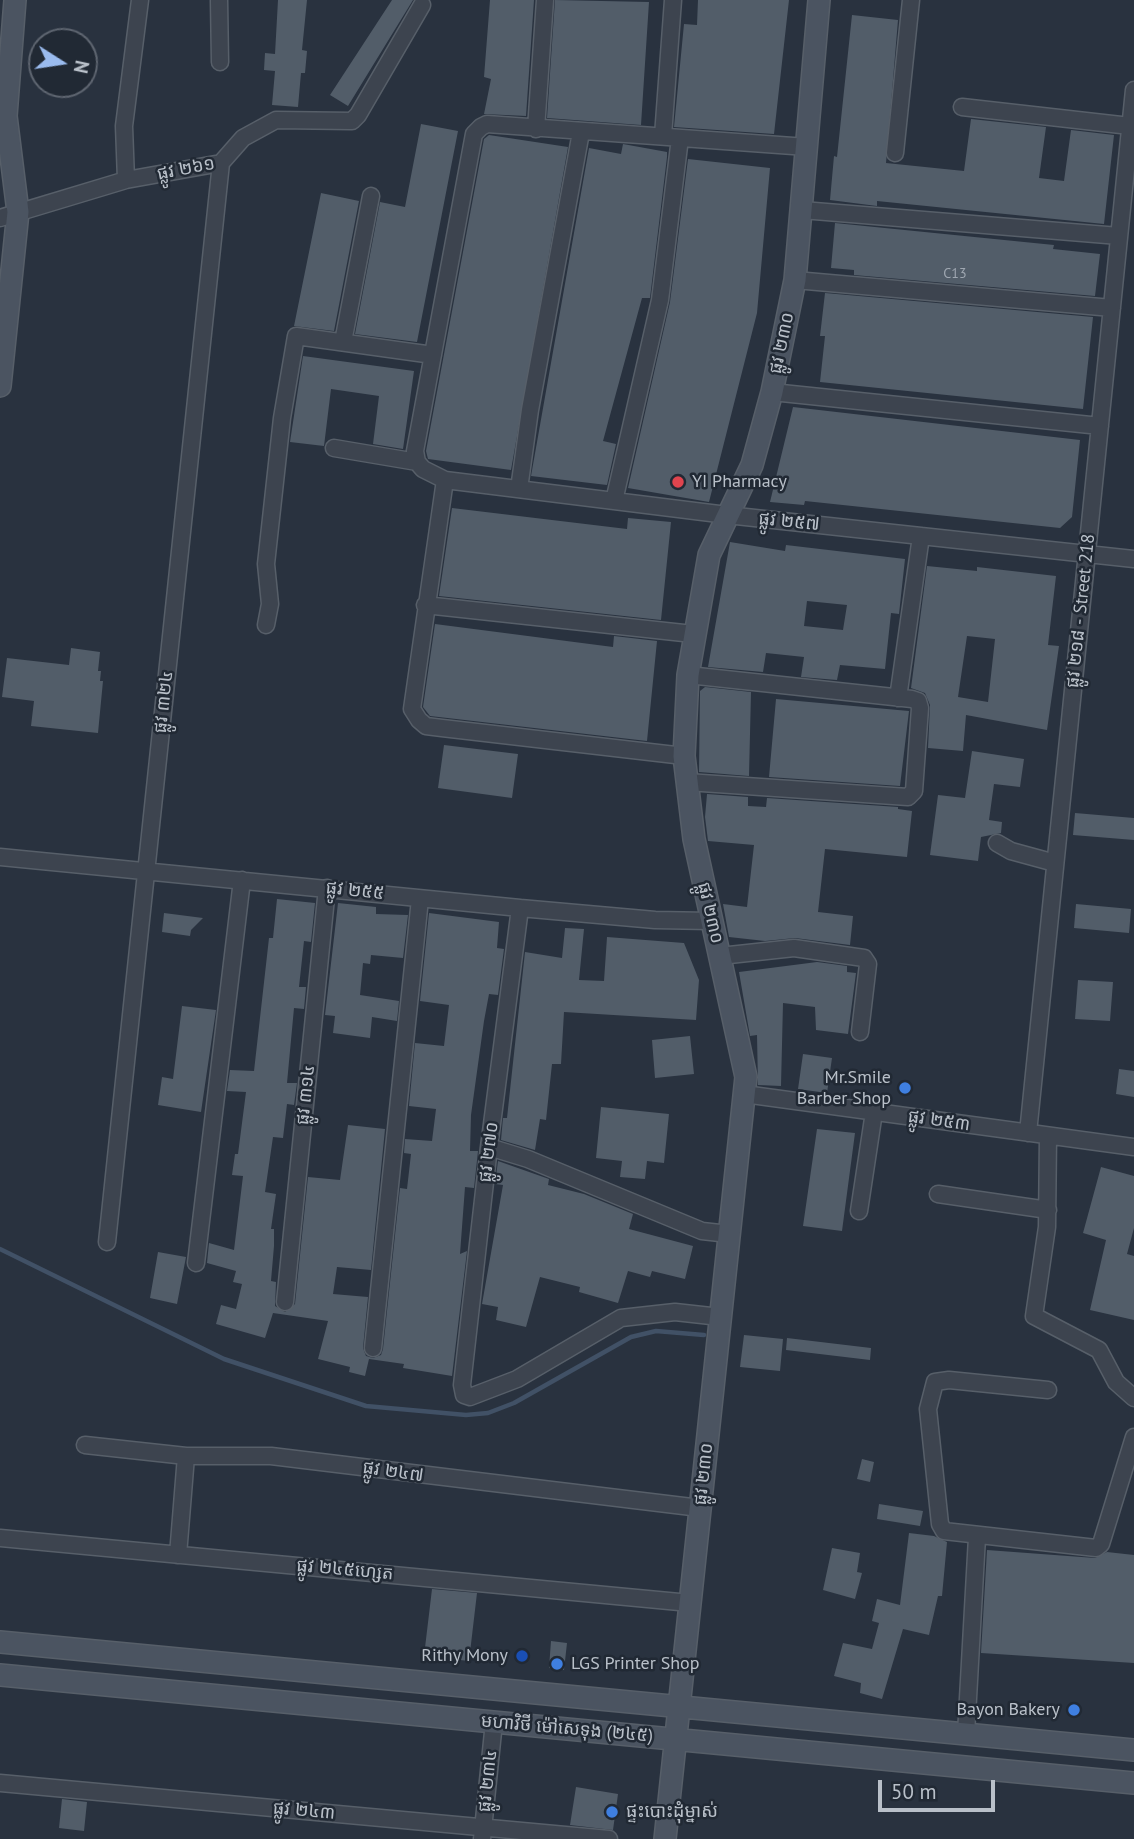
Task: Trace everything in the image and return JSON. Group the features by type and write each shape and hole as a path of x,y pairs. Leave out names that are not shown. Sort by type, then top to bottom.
{"street":[{"path":"0,386 9,215 3,117 15,0"},
{"path":"127,180 124,126 140,0"},
{"path":"219,0 220,62"},
{"path":"536,129 545,0"},
{"path":"663,136 673,0"},
{"name":"ផ្លូវ ២៣០","path":"665,1839 746,1077 694,839 684,756 688,675 693,634 709,555 752,465 772,392 795,280 819,0"},
{"path":"895,153 911,0"},
{"name":"ផ្លូវ ២៦១","path":"9,215 127,180 221,163 243,138 276,120 352,121 358,116 422,5"},
{"name":"ផ្លូវ ២១៨ - Street 218","path":"1028,1133 1134,90"},
{"path":"962,107 1130,126"},
{"path":"684,756 426,726 412,709 425,604 445,480 424,469 417,462 415,451 474,134 487,124 807,147"},
{"path":"519,489 530,410 581,132"},
{"path":"614,501 660,300 680,138"},
{"name":"ផ្លូវ ៣២៤","path":"107,1242 221,163"},
{"path":"343,342 371,196"},
{"path":"802,210 1119,236"},
{"path":"795,280 1112,308"},
{"path":"266,625 270,604 266,564 282,418 296,336 433,355"},
{"path":"772,392 1100,426"},
{"path":"334,448 417,462"},
{"name":"ផ្លូវ ២៥៧","path":"445,480 727,515 1134,559"},
{"path":"898,698 922,536"},
{"path":"425,604 693,634"},
{"path":"687,782 908,797 914,791 920,708 918,701 898,698 688,675"},
{"path":"997,843 1011,851 1055,863"},
{"name":"ផ្លូវ ២៥៥","path":"0,857 419,899 655,920 711,921"},
{"path":"197,1263 242,880"},
{"name":"ផ្លូវ ៣១៤","path":"285,1302 327,888"},
{"path":"373,1348 419,899"},
{"name":"ផ្លូវ ២៧០","path":"520,908 489,1147 462,1385 464,1395 470,1396 517,1379 621,1318 675,1312 720,1317"},
{"path":"720,957 794,948 854,954 863,958 868,964 860,1032"},
{"name":"ផ្លូវ ២៥៣","path":"744,1094 1134,1147"},
{"path":"859,1211 874,1112"},
{"path":"1048,1136 1048,1210 1034,1316 1099,1350 1116,1382 1134,1398"},
{"path":"489,1147 528,1159 702,1231 729,1234"},
{"path":"938,1194 1048,1210"},
{"path":"1048,1391 949,1380 935,1382 928,1409 940,1524 944,1531 977,1537 1032,1539 1096,1548 1101,1544 1134,1437"},
{"name":"ផ្លូវ ២៤៧","path":"85,1445 186,1456 271,1456 700,1508"},
{"path":"178,1555 186,1456"},
{"path":"966,1734 977,1537"},
{"name":"ផ្លូវ ២៤៥ហ្សេត","path":"0,1538 690,1603"},
{"name":"មហាវិថី ម៉ៅសេទុង (២៤៥)","path":"0,1642 1134,1750"},
{"name":"មហាវិថី ម៉ៅសេទុង (២៤៥)","path":"0,1675 1134,1783"},
{"name":"ផ្លូវ ២៣៤","path":"483,1833 494,1723"},
{"name":"ផ្លូវ ២៤៣","path":"0,1783 483,1833 608,1839"}],"building":[{"path":"278,0 307,0 302,50 307,51 305,73 301,73 298,107 272,105 275,71 264,70 265,53 275,54"},
{"path":"392,0 413,0 348,106 330,95"},
{"path":"490,0 534,0 526,116 484,114 491,79 484,77"},
{"path":"555,0 649,2 641,125 547,118"},
{"path":"698,0 789,0 774,134 674,127 684,24 697,25"},
{"path":"852,15 898,20 886,163 964,171 971,119 1046,127 1039,178 1064,181 1071,130 1114,135 1104,224 877,201 877,206 830,200"},
{"path":"421,124 458,131 417,342 355,334 380,202 405,207"},
{"path":"489,135 568,147 511,470 428,459 426,451 484,139"},
{"path":"623,144 667,152 667,157 650,298 642,298 603,441 616,444 607,485 531,476 589,148 621,154"},
{"path":"688,159 770,168 757,313 709,502 628,488 670,302"},
{"path":"321,193 359,201 334,331 294,326"},
{"path":"835,223 1054,245 1053,249 1100,254 1095,296 854,275 854,270 831,268"},
{"path":"825,293 1093,317 1083,409 820,382 825,336 820,336"},
{"path":"303,356 414,371 403,449 373,444 379,396 331,389 324,446 290,442"},
{"path":"793,407 1080,440 1072,517 1060,528 805,501 804,505 770,502"},
{"path":"452,508 627,529 628,518 671,522 661,620 439,596"},
{"path":"730,542 785,551 786,545 905,559 899,614 891,613 885,669 840,665 837,680 801,677 804,657 766,653 763,672 708,667","holes":["807,601 847,605 843,630 804,626"]},
{"path":"927,566 977,571 977,567 1056,576 1048,645 1059,646 1047,730 966,715 963,751 928,748 930,705 925,693 911,688","holes":["967,636 995,639 988,702 958,697"]},
{"path":"435,624 613,647 614,636 657,641 647,741 430,716 423,707"},
{"path":"71,648 100,652 98,671 101,671 100,681 103,681 98,733 31,726 34,701 2,697 7,658 69,665"},
{"path":"705,687 751,692 749,776 699,772 700,691"},
{"path":"776,699 909,711 900,786 769,777"},
{"path":"444,745 518,754 512,798 438,788"},
{"path":"972,751 1024,759 1020,787 994,784 989,820 1002,822 1001,833 981,837 978,861 930,855 938,795 965,798"},
{"path":"707,794 748,797 748,806 766,807 767,798 898,807 912,811 907,857 825,849 818,912 853,916 850,945 795,938 765,941 729,937 723,904 747,907 754,845 708,841 705,817"},
{"path":"1075,813 1134,818 1134,840 1073,835"},
{"path":"277,899 315,903 311,942 304,941 299,987 306,987 304,1009 294,1008 287,1083 297,1083 294,1105 287,1104 283,1138 273,1137 265,1192 276,1194 271,1229 274,1229 271,1281 276,1282 275,1306 285,1312 295,1304 308,1177 340,1180 348,1125 385,1129 371,1270 337,1267 333,1294 368,1297 363,1348 366,1356 373,1358 381,1355 383,1349 400,1188 407,1189 411,1154 404,1153 405,1139 432,1141 436,1109 409,1106 415,1043 444,1046 449,1005 420,1001 429,913 499,922 497,948 504,949 498,995 489,994 471,1115 470,1151 478,1151 474,1188 465,1187 460,1254 467,1251 452,1376 403,1368 404,1364 369,1359 365,1376 349,1372 350,1367 318,1359 328,1321 273,1313 265,1338 216,1324 221,1305 236,1309 242,1284 233,1282 236,1271 207,1263 209,1243 234,1250 243,1176 232,1175 235,1154 238,1154 246,1092 227,1091 230,1070 254,1071 269,938 273,938"},
{"path":"338,903 376,907 376,914 408,915 403,958 371,955 370,964 363,963 360,995 399,1001 397,1021 372,1017 370,1038 333,1033 335,1016 325,1015"},
{"path":"1076,904 1131,909 1129,933 1074,928"},
{"path":"164,913 203,918 191,930 190,936 162,932"},
{"path":"565,928 584,929 579,980 604,981 607,937 684,943 699,980 696,1020 564,1012 561,1064 552,1064 546,1120 540,1119 535,1150 501,1140 503,1118 507,1118 525,952 562,958"},
{"path":"817,962 847,966 847,972 856,973 848,1034 816,1030 815,1007 783,1003 781,1086 758,1085 757,1035 750,1036 739,972"},
{"path":"1078,980 1113,982 1110,1021 1075,1019"},
{"path":"182,1006 216,1010 201,1112 158,1105 162,1077 173,1079"},
{"path":"690,1036 694,1074 655,1078 652,1040"},
{"path":"803,1054 832,1058 827,1093 798,1089"},
{"path":"1119,1069 1134,1071 1134,1097 1116,1094"},
{"path":"601,1107 669,1114 664,1163 647,1161 645,1179 620,1177 622,1161 596,1158"},
{"path":"817,1129 855,1133 842,1231 803,1226"},
{"path":"498,1161 549,1179 548,1185 584,1194 633,1214 629,1229 693,1246 685,1279 652,1271 650,1277 628,1271 618,1303 579,1292 580,1287 540,1277 526,1327 496,1320 498,1307 482,1304 503,1185 495,1184"},
{"path":"1101,1167 1134,1176 1134,1228 1127,1254 1134,1256 1134,1320 1090,1310 1106,1240 1083,1233"},
{"path":"158,1252 186,1257 177,1304 150,1298"},
{"path":"744,1335 783,1339 780,1371 740,1367"},
{"path":"787,1338 871,1348 870,1360 786,1350"},
{"path":"862,1459 874,1462 870,1482 857,1479"},
{"path":"879,1504 923,1511 920,1526 877,1519"},
{"path":"909,1533 934,1536 947,1542 942,1596 938,1596 929,1635 903,1629 882,1699 860,1693 861,1683 834,1676 843,1643 872,1649 879,1623 872,1621 877,1599 900,1605"},
{"path":"832,1548 860,1553 857,1572 862,1573 855,1599 823,1590"},
{"path":"987,1550 1095,1558 1107,1552 1134,1555 1134,1663 981,1653"},
{"path":"432,1589 477,1593 469,1661 424,1656"},
{"path":"551,1641 567,1643 564,1670 549,1668"},
{"path":"576,1787 618,1794 613,1830 570,1825"},
{"path":"62,1799 87,1802 84,1831 59,1828"}],"waterway":[{"path":"0,1249 224,1359 366,1406 466,1415 488,1413 514,1403 631,1337 656,1331 704,1335"}],"place":[{"name":"YI Pharmacy","path":"678,482"},
{"name":"Mr.Smile Barber Shop","path":"905,1088"},
{"name":"Rithy Mony","path":"522,1656"},
{"name":"LGS Printer Shop","path":"557,1664"},
{"name":"Bayon Bakery","path":"1074,1710"},
{"name":"ផ្ទះបោះដុំម្នាស់","path":"612,1812"}]}
